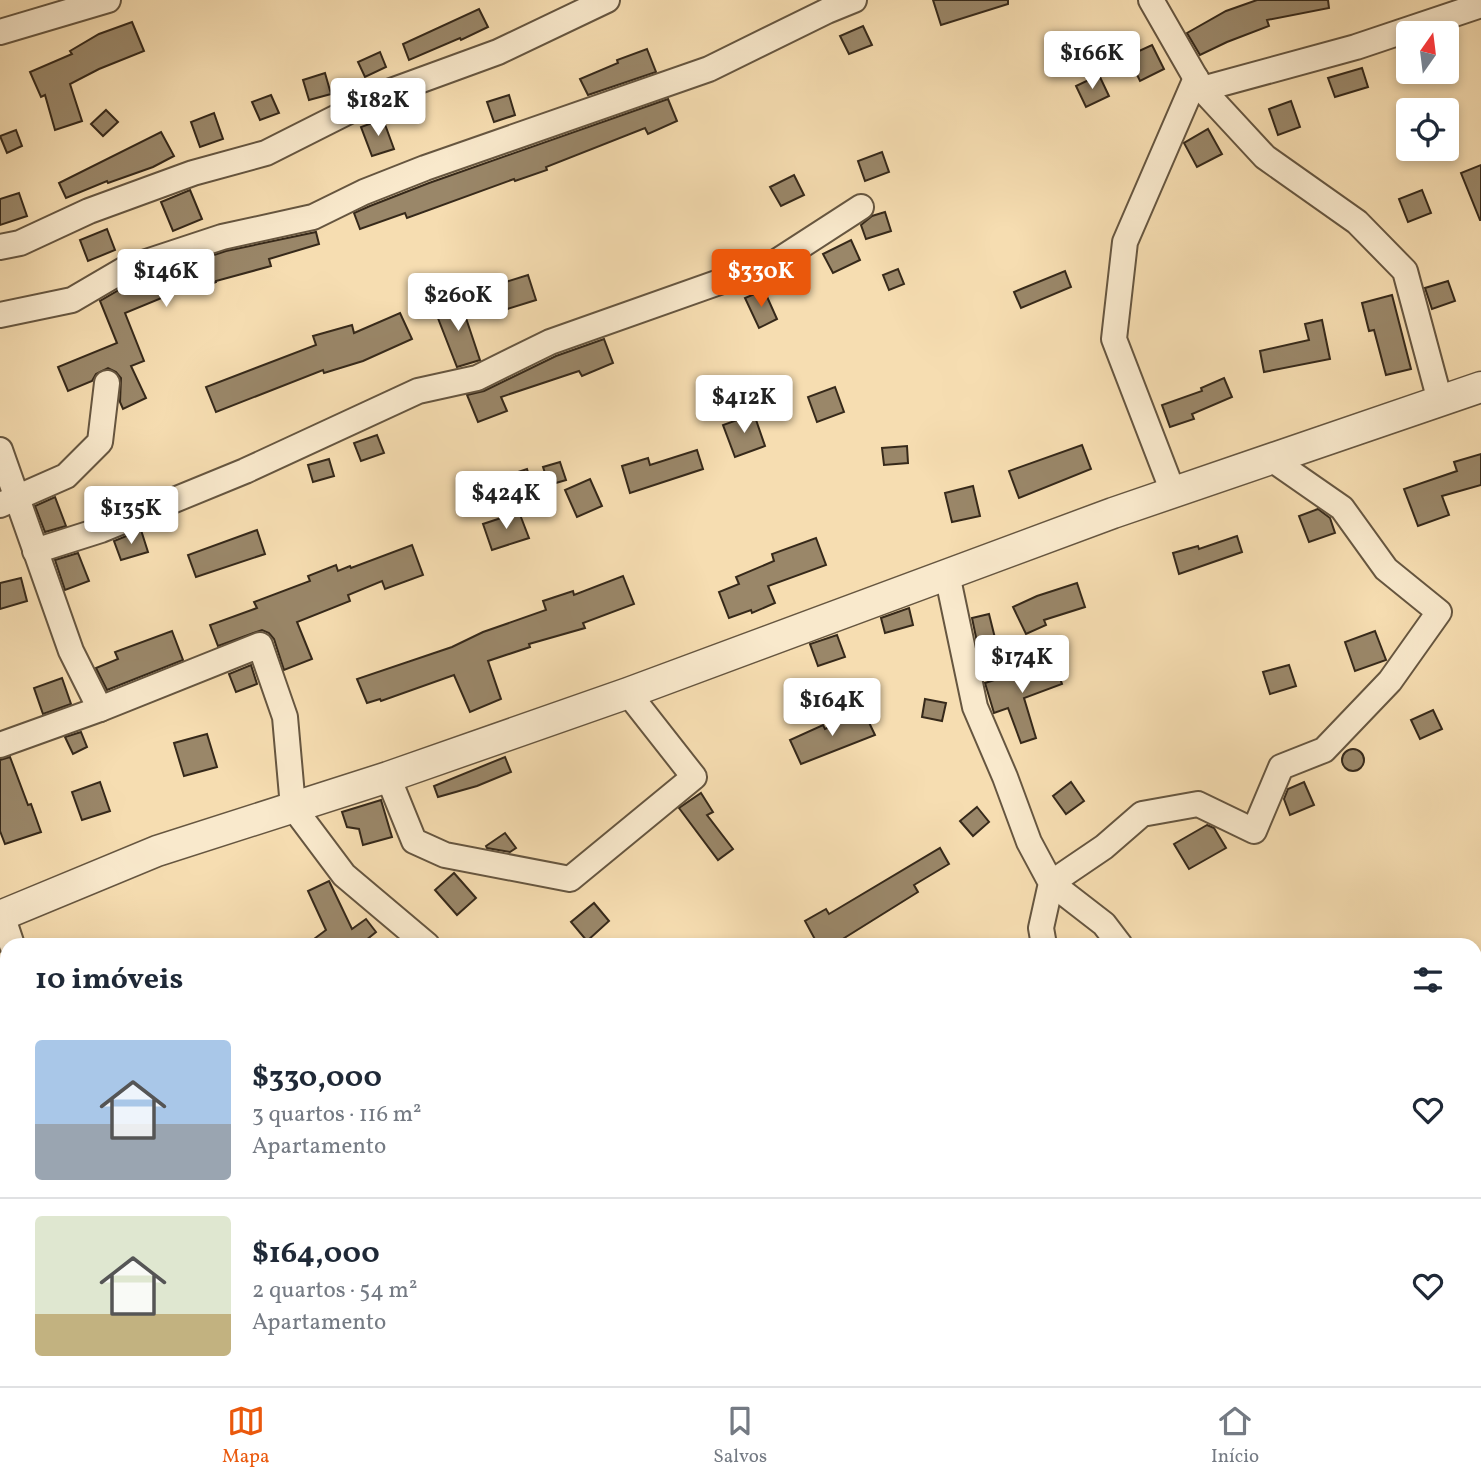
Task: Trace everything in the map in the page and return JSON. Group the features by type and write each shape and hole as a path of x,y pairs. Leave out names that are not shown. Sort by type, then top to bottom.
{"street":[{"path":"0,32 108,0"},
{"path":"0,247 20,243 89,211 193,173 266,153 383,94 498,52 607,0"},
{"path":"0,315 72,300 125,268 222,237 313,217 364,192 425,168 709,69 853,0"},
{"path":"1152,0 1199,83 1265,157 1357,222 1405,271 1440,401"},
{"path":"1199,83 1356,47 1481,5"},
{"path":"1173,492 1114,339 1125,242 1199,83"},
{"path":"35,551 101,530 244,471 418,391 477,378 550,342 776,262 861,207"},
{"path":"8,502 66,476 100,442 107,383"},
{"path":"9,938 1,915 157,851 388,777 628,693 1173,492 1481,387"},
{"path":"0,450 8,502 35,551 71,651 100,709"},
{"path":"1043,938 1041,928 1051,883 1104,847 1142,814 1198,804 1254,831 1281,767 1324,750 1390,681 1439,612 1386,569 1342,508 1270,458"},
{"path":"947,575 975,707 1029,842 1051,883 1104,924 1115,938"},
{"path":"0,745 100,709 260,645 285,717 293,807 344,875 419,938"},
{"path":"388,777 414,841 446,855 570,879 694,777 628,693"}],"building":[{"path":"933,0 1008,0 1008,4 941,25"},
{"path":"1257,0 1328,0 1329,8 1267,20 1269,26 1200,55 1187,33 1226,11"},
{"path":"479,9 488,27 409,60 403,44"},
{"path":"132,22 144,51 70,84 82,121 55,130 45,95 41,97 30,72 72,54 70,51 99,34"},
{"path":"863,26 872,45 849,54 840,36"},
{"path":"1152,45 1164,69 1140,81 1128,56"},
{"path":"647,49 656,72 588,95 580,79 618,63 617,60"},
{"path":"380,52 386,67 365,77 358,62"},
{"path":"1362,68 1368,87 1335,97 1328,78"},
{"path":"325,73 331,94 309,100 303,80"},
{"path":"1099,75 1109,96 1086,107 1076,86"},
{"path":"271,95 279,113 260,120 252,102"},
{"path":"509,95 515,115 494,122 487,102"},
{"path":"668,99 677,121 648,134 645,128 546,167 547,170 515,181 514,179 407,218 405,213 360,229 354,213 370,206"},
{"path":"1291,101 1300,127 1278,135 1269,109"},
{"path":"106,110 118,122 103,136 91,124"},
{"path":"214,113 223,139 200,147 191,122"},
{"path":"383,119 394,149 372,156 361,127"},
{"path":"1208,129 1222,154 1197,167 1184,143"},
{"path":"16,130 22,146 7,153 0,136"},
{"path":"161,132 174,156 153,167 108,183 107,181 66,198 59,183"},
{"path":"882,152 889,172 865,181 858,161"},
{"path":"1481,165 1481,220 1480,220 1461,173"},
{"path":"794,175 804,195 781,206 770,187"},
{"path":"190,190 202,219 173,231 161,202"},
{"path":"1422,190 1431,213 1408,222 1399,199"},
{"path":"19,193 27,216 0,225 0,199"},
{"path":"885,212 891,231 866,239 861,225 872,216"},
{"path":"107,229 115,250 88,261 80,240"},
{"path":"316,232 319,244 269,259 271,266 216,281 190,292 188,287 125,313 144,361 131,366 146,398 123,409 120,402 121,378 108,368 96,374 92,381 68,391 58,367 117,343 100,301 131,283 226,251"},
{"path":"851,240 860,260 833,273 823,254"},
{"path":"898,269 904,284 889,290 883,275"},
{"path":"1065,271 1071,287 1021,308 1014,292"},
{"path":"528,275 536,300 501,311 493,286"},
{"path":"1448,281 1455,301 1432,309 1425,288"},
{"path":"764,290 777,319 759,328 745,298"},
{"path":"1392,295 1411,369 1386,375 1374,330 1369,331 1362,303"},
{"path":"460,300 480,360 457,367 434,308"},
{"path":"400,313 412,339 363,361 324,373 323,370 216,412 206,387 316,345 313,336 352,325 354,333"},
{"path":"1322,320 1330,359 1264,372 1260,351 1309,340 1305,324"},
{"path":"604,339 613,363 582,376 579,371 501,397 507,411 478,422 467,395 484,391 556,356"},
{"path":"1224,378 1232,397 1192,414 1194,419 1170,427 1162,405 1202,391 1201,388"},
{"path":"835,387 844,412 817,422 808,397"},
{"path":"754,414 765,446 735,457 723,425"},
{"path":"377,435 384,453 361,461 354,443"},
{"path":"1082,445 1091,469 1019,498 1009,471"},
{"path":"907,446 908,463 884,465 882,448"},
{"path":"697,450 703,469 630,493 622,466 648,458 650,465"},
{"path":"1481,454 1481,485 1442,496 1449,515 1418,526 1404,489 1457,471 1454,462"},
{"path":"329,459 334,476 313,482 308,465"},
{"path":"560,462 566,480 549,485 543,467"},
{"path":"527,469 532,485 511,492 506,476"},
{"path":"590,479 602,506 577,517 565,490"},
{"path":"973,486 980,516 952,522 945,493"},
{"path":"55,497 66,526 45,532 35,506"},
{"path":"1318,509 1330,518 1335,533 1309,542 1299,516"},
{"path":"519,512 529,538 492,550 483,524"},
{"path":"141,530 148,552 121,560 114,541"},
{"path":"257,530 265,554 196,577 188,555"},
{"path":"1237,536 1242,552 1179,574 1173,553 1198,546 1199,549"},
{"path":"816,538 826,565 768,586 775,603 752,613 751,610 729,618 719,592 739,584 736,577 774,561 772,554"},
{"path":"412,545 423,575 385,589 382,581 348,595 350,601 297,622 312,659 284,670 274,639 262,630 218,646 210,625 257,608 254,602 310,581 308,576 336,565 338,571 350,566 351,568"},
{"path":"78,553 89,581 65,590 55,560"},
{"path":"623,576 634,604 583,623 585,628 529,644 530,647 488,661 501,699 470,712 454,675 381,701 380,699 367,703 357,679 452,647 483,632 546,610 543,601 573,591 574,595"},
{"path":"21,578 27,601 0,609 0,583"},
{"path":"1077,583 1085,607 1044,620 1046,625 1026,634 1013,607"},
{"path":"909,608 913,625 885,633 881,618"},
{"path":"989,614 995,638 977,642 972,618"},
{"path":"172,631 183,660 107,690 96,668 118,659 115,652"},
{"path":"1375,631 1386,660 1355,671 1345,642"},
{"path":"837,635 845,657 818,666 810,644"},
{"path":"1054,661 1062,684 1024,698 1036,738 1021,743 1008,708 994,713 985,683"},
{"path":"251,665 257,684 236,692 229,674"},
{"path":"1289,665 1296,686 1270,694 1263,672"},
{"path":"62,678 71,704 43,714 34,688"},
{"path":"925,699 946,703 942,721 922,717"},
{"path":"1433,710 1442,729 1420,739 1411,720"},
{"path":"864,712 875,735 801,764 790,740 823,725 825,729"},
{"path":"81,732 87,747 73,754 65,737"},
{"path":"207,734 217,767 184,776 174,743"},
{"path":"1353,749 1361,752 1364,760 1361,768 1353,771 1345,768 1342,760 1345,752"},
{"path":"10,757 41,832 5,844 0,831 0,760"},
{"path":"505,757 511,772 477,786 438,797 434,786"},
{"path":"100,782 110,811 82,820 72,792"},
{"path":"1071,782 1084,801 1066,814 1053,796"},
{"path":"1304,782 1314,805 1290,815 1284,799 1288,789"},
{"path":"701,793 713,812 707,815 733,849 718,860 679,808"},
{"path":"381,800 392,837 363,845 359,829 347,827 342,812"},
{"path":"977,807 989,822 973,836 960,821"},
{"path":"1207,825 1214,828 1226,848 1189,869 1174,844"},
{"path":"505,833 516,848 510,852 487,848 486,846"},
{"path":"940,848 949,864 914,885 918,892 844,938 814,938 805,921 826,909 829,914"},
{"path":"454,873 476,898 457,915 435,890"},
{"path":"329,881 352,929 366,919 376,932 369,938 315,938 326,930 308,891"},
{"path":"594,903 609,921 590,938 584,938 571,922"}]}
